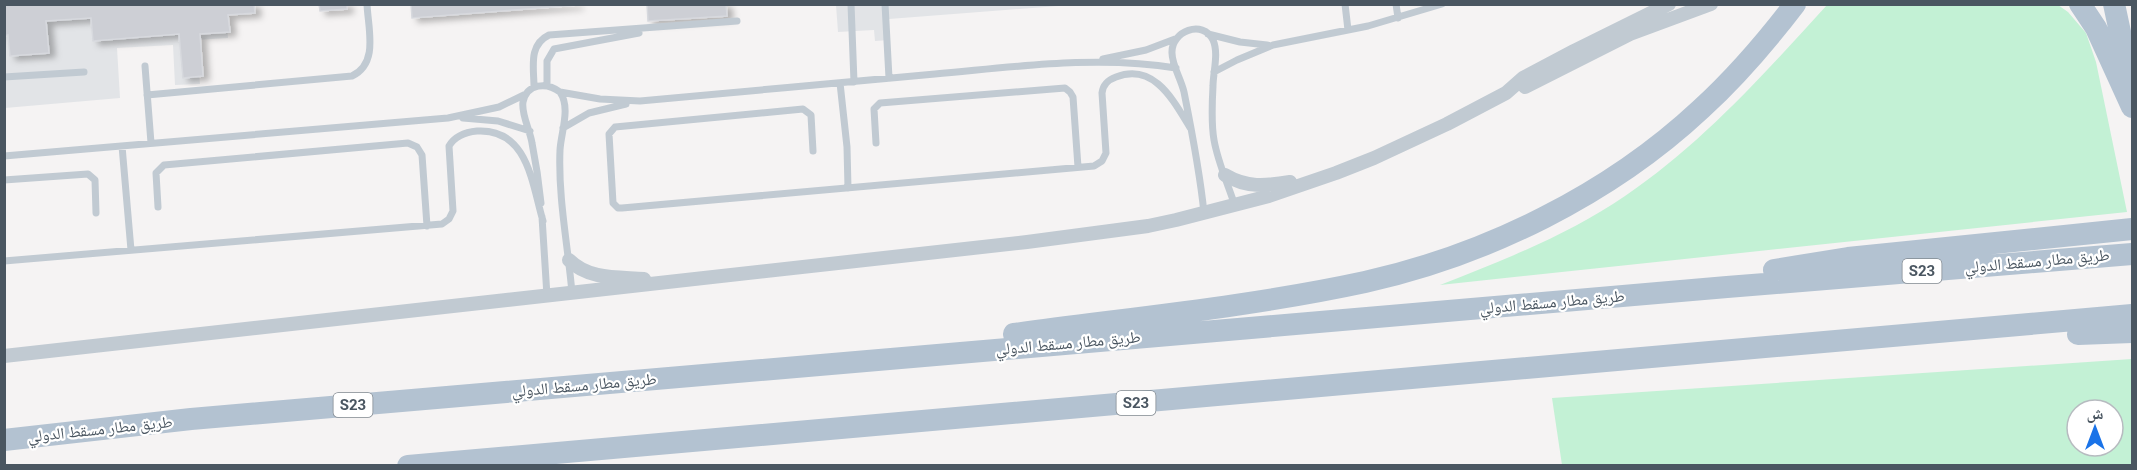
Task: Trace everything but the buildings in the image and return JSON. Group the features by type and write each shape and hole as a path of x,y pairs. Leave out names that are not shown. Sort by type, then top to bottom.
{"main road":[{"path":"702,375 1253,302 1366,281 1419,267 1521,228 1570,203 1637,161 1699,111 1728,84 1795,4"},
{"path":"2080,4 2096,28 2133,107"},
{"path":"2114,4 2133,90"},
{"path":"1727,286 1756,274 1828,261 2122,230"},
{"name":"طريق مطار مسقط الدولي","path":"4,440 191,419 1727,286 2125,254"},
{"name":"S23","path":"408,465 777,435 1863,338 2131,324"}],"street":[{"path":"1506,93 1523,78 1669,4"},
{"path":"4,356 676,282 1148,226 1235,206 1336,173 1411,142 1506,93 1522,89 1591,52 1649,26 1711,4"},
{"path":"1225,174 1245,184 1255,186 1336,173"},
{"path":"569,261 594,275 676,282"}],"lane":[{"path":"147,95 352,76 362,69 369,58 367,4"},
{"path":"851,4 854,82"},
{"path":"885,4 889,78"},
{"path":"1345,4 1348,30"},
{"path":"1396,4 1398,18"},
{"path":"1214,72 1273,45 1398,18 1442,4"},
{"path":"534,87 534,51 539,41 549,35 738,21"},
{"path":"547,85 548,56 558,47 671,27"},
{"path":"1095,62 1146,50 1175,39 1190,29 1240,42 1273,45"},
{"path":"1208,34 1214,41 1213,131 1218,158 1235,206"},
{"path":"1175,39 1172,57 1181,80 1191,129 1202,185 1204,214"},
{"path":"4,156 448,118 499,107 526,94 534,87 547,85 560,92 600,99 640,101 1095,62 1125,62 1176,68"},
{"path":"145,66 151,143"},
{"path":"4,77 84,72"},
{"path":"813,151 811,115 803,109 615,128 609,134 613,203 618,208 622,208 1094,166 1105,158 1107,148 1102,89 1110,79 1122,75 1146,76 1160,85 1169,94 1191,129"},
{"path":"840,83 847,147 848,188"},
{"path":"876,143 874,109 879,103 1065,88 1073,98 1078,167"},
{"path":"560,92 566,105 560,174 572,293"},
{"path":"526,94 523,109 530,131 540,187 547,296"},
{"path":"563,128 589,113 640,101"},
{"path":"448,118 498,121 530,131"},
{"path":"4,261 427,226 446,222 452,215 449,146 459,136 479,131 500,134 519,148 525,158 543,221"},
{"path":"158,207 156,173 164,165 408,143 417,147 422,155 427,226"},
{"path":"122,146 131,250"},
{"path":"4,180 88,174 95,180 96,213"}],"shaded area":[{"path":"5,5 251,5 251,14 226,15 228,38 196,40 200,84 175,85 173,45 117,48 120,98 5,108"},
{"path":"836,5 1071,5 889,19 889,40 875,41 874,30 838,32"}],"green space":[{"path":"1827,5 2058,5 2068,12 2086,33 2096,62 2127,212 1440,285 1558,235 1603,210 1653,176 1732,106"},
{"path":"2132,359 2132,465 1562,465 1552,398"}]}
